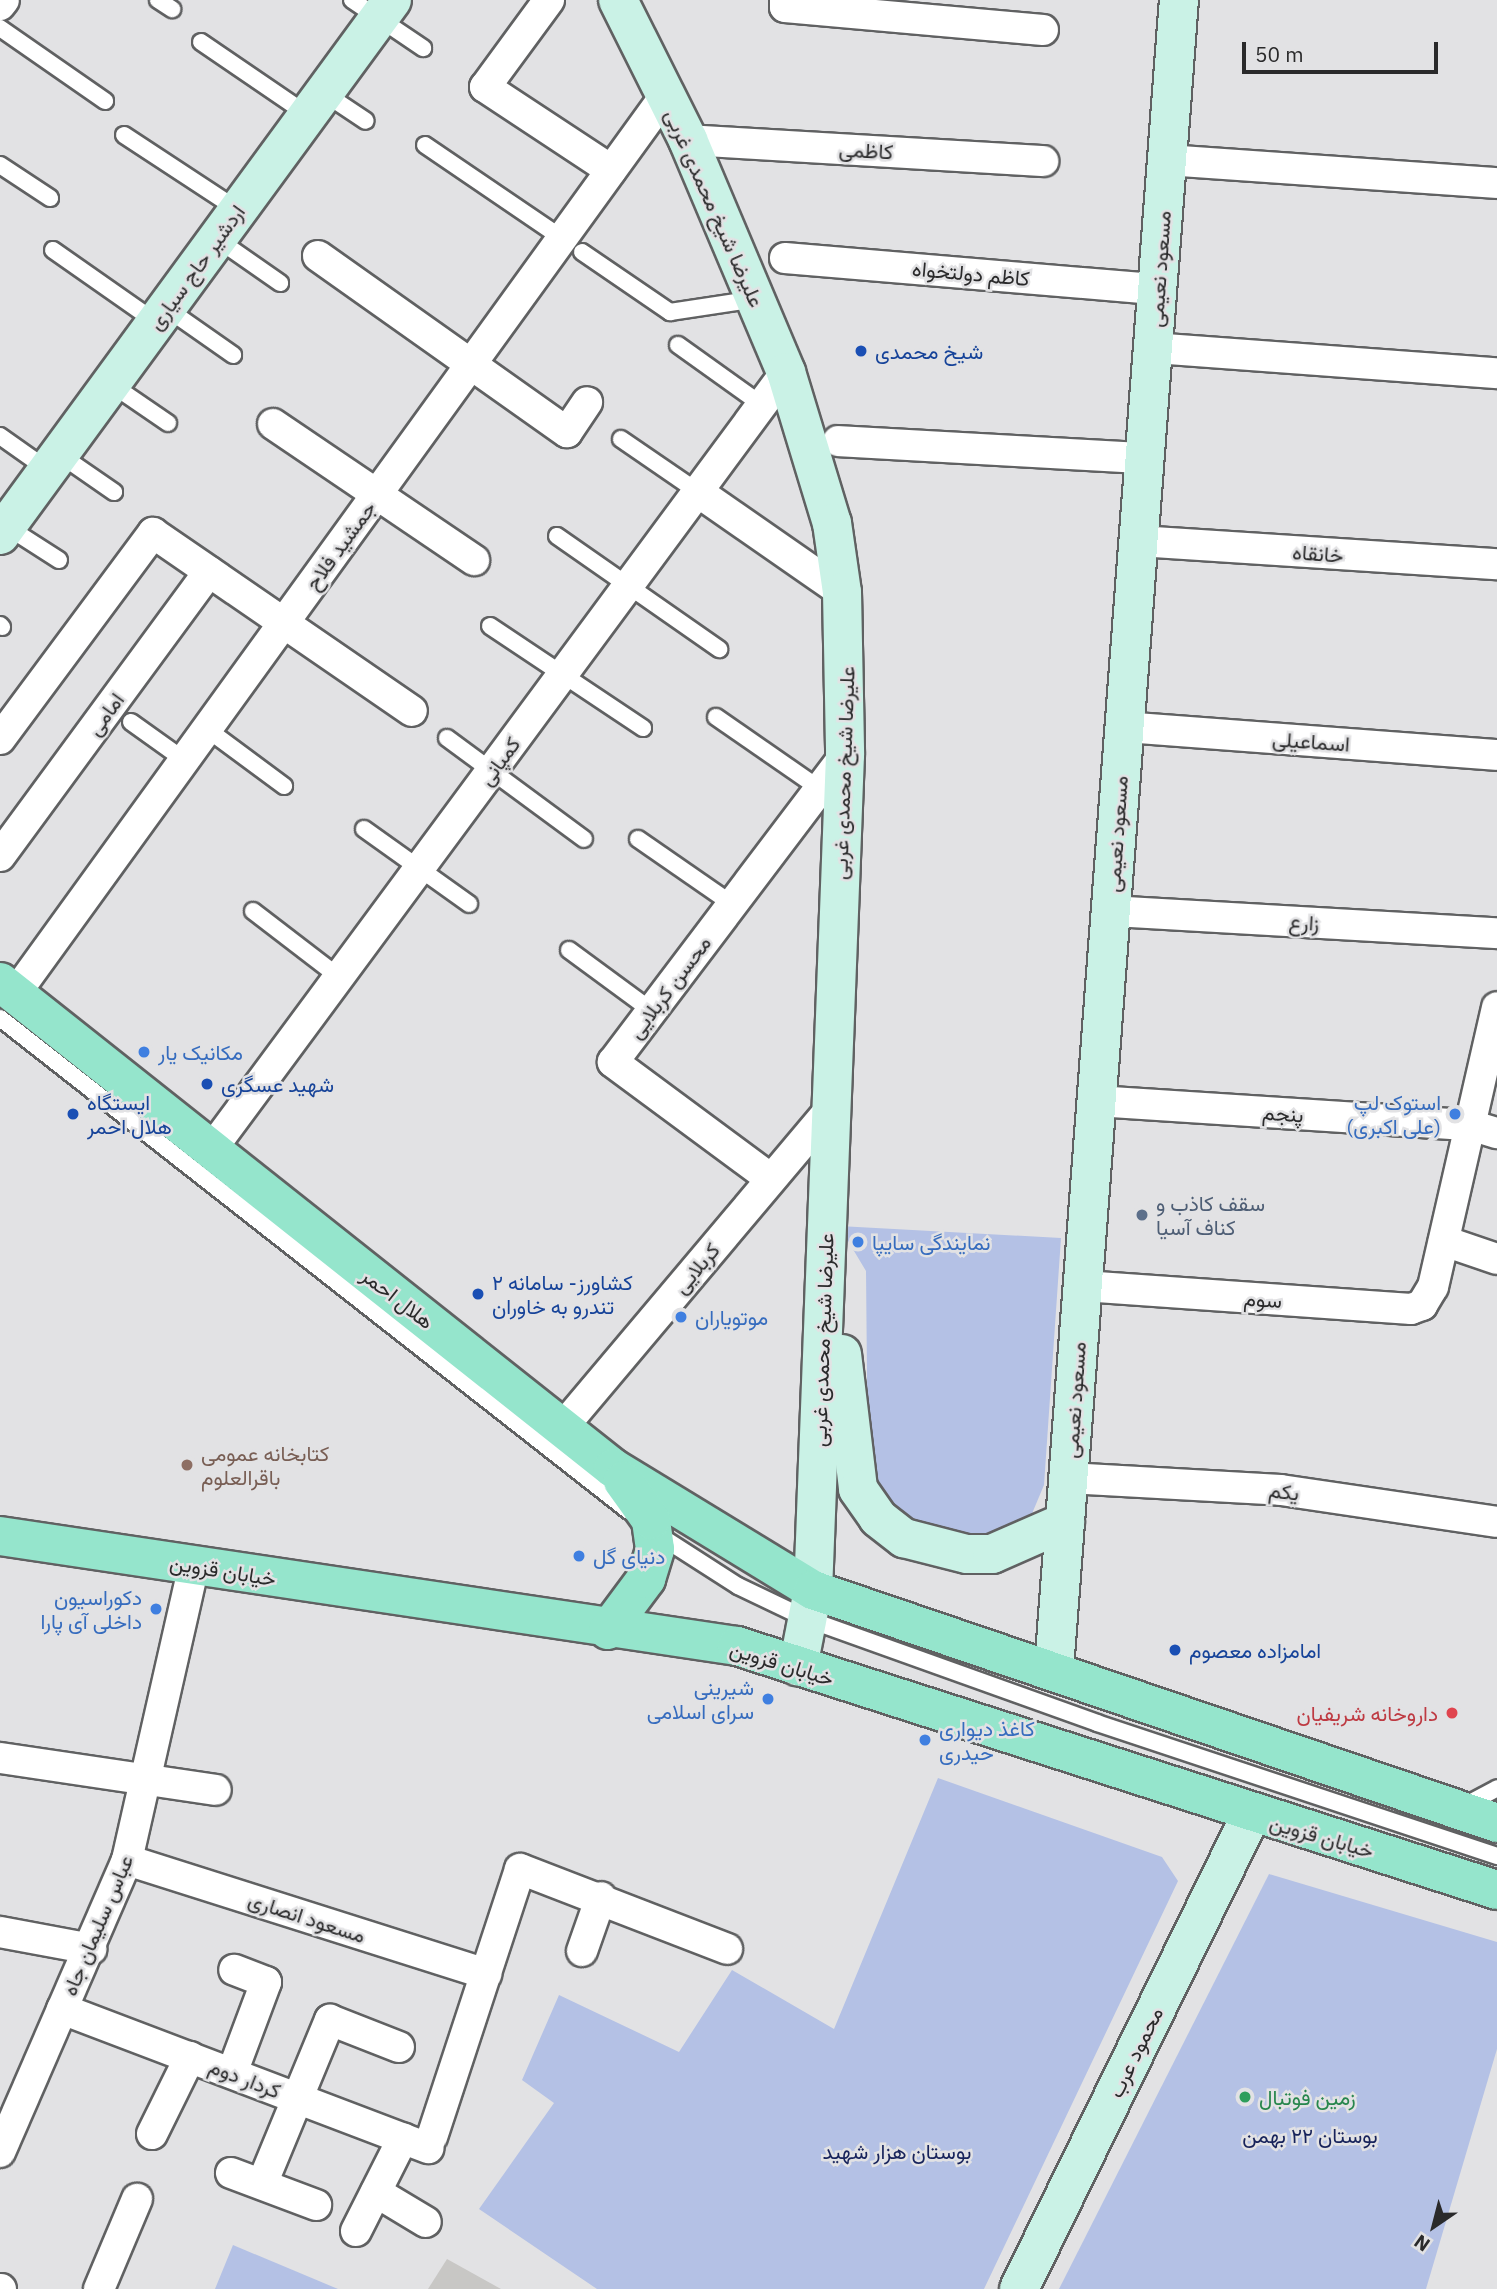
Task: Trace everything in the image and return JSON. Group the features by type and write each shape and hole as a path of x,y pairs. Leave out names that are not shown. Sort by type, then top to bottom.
{"main road":[{"name":"علیرضا شیخ محمدی غربی","path":"618,0 688,140 786,372 832,523 842,592 845,755 831,1108 810,1604 798,1667"},
{"name":"مسعود نعیمی","path":"1054,1669 1179,0"},
{"name":"اردشیر حاج سیاری","path":"3,530 316,104 374,6"},
{"name":"هلال احمر","path":"5,998 211,1150 613,1468 810,1604"},
{"path":"826,1220 852,1468 858,1489 878,1518 904,1538 967,1554 1016,1547 1065,1522"},
{"path":"608,1630 646,1579 655,1549 651,1520 613,1468"},
{"name":"خیابان قزوین","path":"0,1536 608,1630 737,1646 1251,1815 1497,1890"},
{"path":"810,1604 1054,1669 1275,1751 1497,1823"},
{"name":"محمود عرب","path":"1018,2289 1251,1815"}],"street":[{"path":"0,5 4,0"},
{"path":"549,0 485,87 611,170"},
{"path":"785,0 785,7 1043,30"},
{"name":"جمشید فلاح","path":"5,998 207,729 472,362 572,245 611,170 665,96"},
{"name":"کاظمی","path":"688,140 1043,161"},
{"path":"1167,160 1497,183"},
{"path":"318,256 472,362 567,432 587,401"},
{"name":"کاظم دولتخواه","path":"785,258 1157,289"},
{"path":"1153,348 1497,373"},
{"name":"کمپانی","path":"211,1150 786,372"},
{"path":"273,424 474,560"},
{"path":"838,441 1144,458"},
{"path":"698,492 842,592"},
{"path":"0,739 153,533 412,711"},
{"name":"خانقاه","path":"1138,541 1497,564"},
{"name":"امامی","path":"0,856 209,571"},
{"name":"اسماعیلی","path":"1124,727 1497,755"},
{"name":"محسن کربلایی","path":"771,1179 612,1062 845,755"},
{"name":"زارع","path":"1111,911 1497,933"},
{"path":"1497,1008 1484,1129 1444,1241 1497,1259"},
{"name":"پنجم","path":"1096,1101 1484,1129"},
{"name":"کربلایی","path":"562,1427 831,1108"},
{"name":"سوم","path":"1083,1286 1411,1309 1427,1299 1433,1287 1444,1241"},
{"name":"یکم","path":"1069,1478 1281,1490 1497,1522"},
{"name":"عباس سلیمان جاه","path":"0,2152 91,1949 127,1860 194,1565"},
{"path":"0,1758 145,1777 216,1790"},
{"name":"مسعود انصاری","path":"127,1860 486,1974"},
{"path":"356,2231 376,2192 421,2141 486,1974 520,1870 601,1898 727,1949"},
{"path":"582,1951 601,1898"},
{"path":"0,1932 91,1949"},
{"path":"232,2073 266,1982 234,1970"},
{"name":"کردار دوم","path":"62,2009 421,2141"},
{"path":"262,2184 330,2020 399,2047"},
{"path":"152,2134 190,2057"},
{"path":"231,2173 316,2205"},
{"path":"376,2192 426,2222"},
{"path":"99,2289 137,2199"}],"lane":[{"path":"158,0 172,9"},
{"path":"374,6 423,48"},
{"path":"0,28 105,102"},
{"path":"201,43 316,104 366,121"},
{"path":"124,135 228,225 280,283"},
{"path":"425,145 670,312 756,299"},
{"path":"0,164 50,198"},
{"path":"53,250 233,355"},
{"path":"678,345 762,405"},
{"path":"111,384 167,423"},
{"path":"0,436 114,492"},
{"path":"621,439 698,492"},
{"path":"3,530 58,560"},
{"path":"557,536 719,649"},
{"path":"490,626 643,729"},
{"path":"716,717 820,789"},
{"path":"131,722 184,760"},
{"path":"207,729 284,786"},
{"path":"447,738 584,839"},
{"path":"364,829 469,904"},
{"path":"638,839 732,904"},
{"path":"253,911 338,977"},
{"path":"569,950 652,1011"},
{"path":"5,998 653,1530 737,1586 810,1604 1097,1723 1497,1856"},
{"path":"1455,1810 1497,1788"}],"green space":[{"path":"839,1226 1061,1238 1044,1485 1026,1528 1009,1537 923,1535 868,1481 866,1271"},
{"name":"بوستان هزار شهید","path":"938,1778 1162,1857 1178,1881 984,2289 597,2289 479,2209 554,2103 522,2080 559,1995 679,2052 732,1970 834,2029"},
{"name":"بوستان ۲۲ بهمن","path":"1269,1874 1497,1942 1497,2049 1426,2289 1059,2289"},
{"path":"233,2245 338,2289 215,2289"}],"building":[{"path":"447,2259 501,2289 428,2289"}],"place":[{"name":"شیخ محمدی","path":"861,351"},
{"name":"مکانیک یار","path":"144,1052"},
{"name":"شهید عسگری","path":"207,1084"},
{"name":"ایستگاه هلال احمر","path":"73,1114"},
{"name":"استوک لپ (علی اکبری)","path":"1455,1114"},
{"name":"سقف کاذب و کناف آسیا","path":"1142,1215"},
{"name":"نمایندگی سایپا","path":"858,1242"},
{"name":"کشاورز- سامانه ۲ تندرو به خاوران","path":"478,1294"},
{"name":"موتویاران","path":"681,1317"},
{"name":"کتابخانه عمومی باقرالعلوم","path":"187,1465"},
{"name":"دنیای گل","path":"579,1556"},
{"name":"دکوراسیون داخلی آی پارا","path":"156,1609"},
{"name":"امامزاده معصوم","path":"1175,1650"},
{"name":"شیرینی سرای اسلامی","path":"768,1699"},
{"name":"داروخانه شریفیان","path":"1452,1713"},
{"name":"کاغذ دیواری حیدری","path":"925,1740"},
{"name":"زمین فوتبال","path":"1245,2097"}]}
